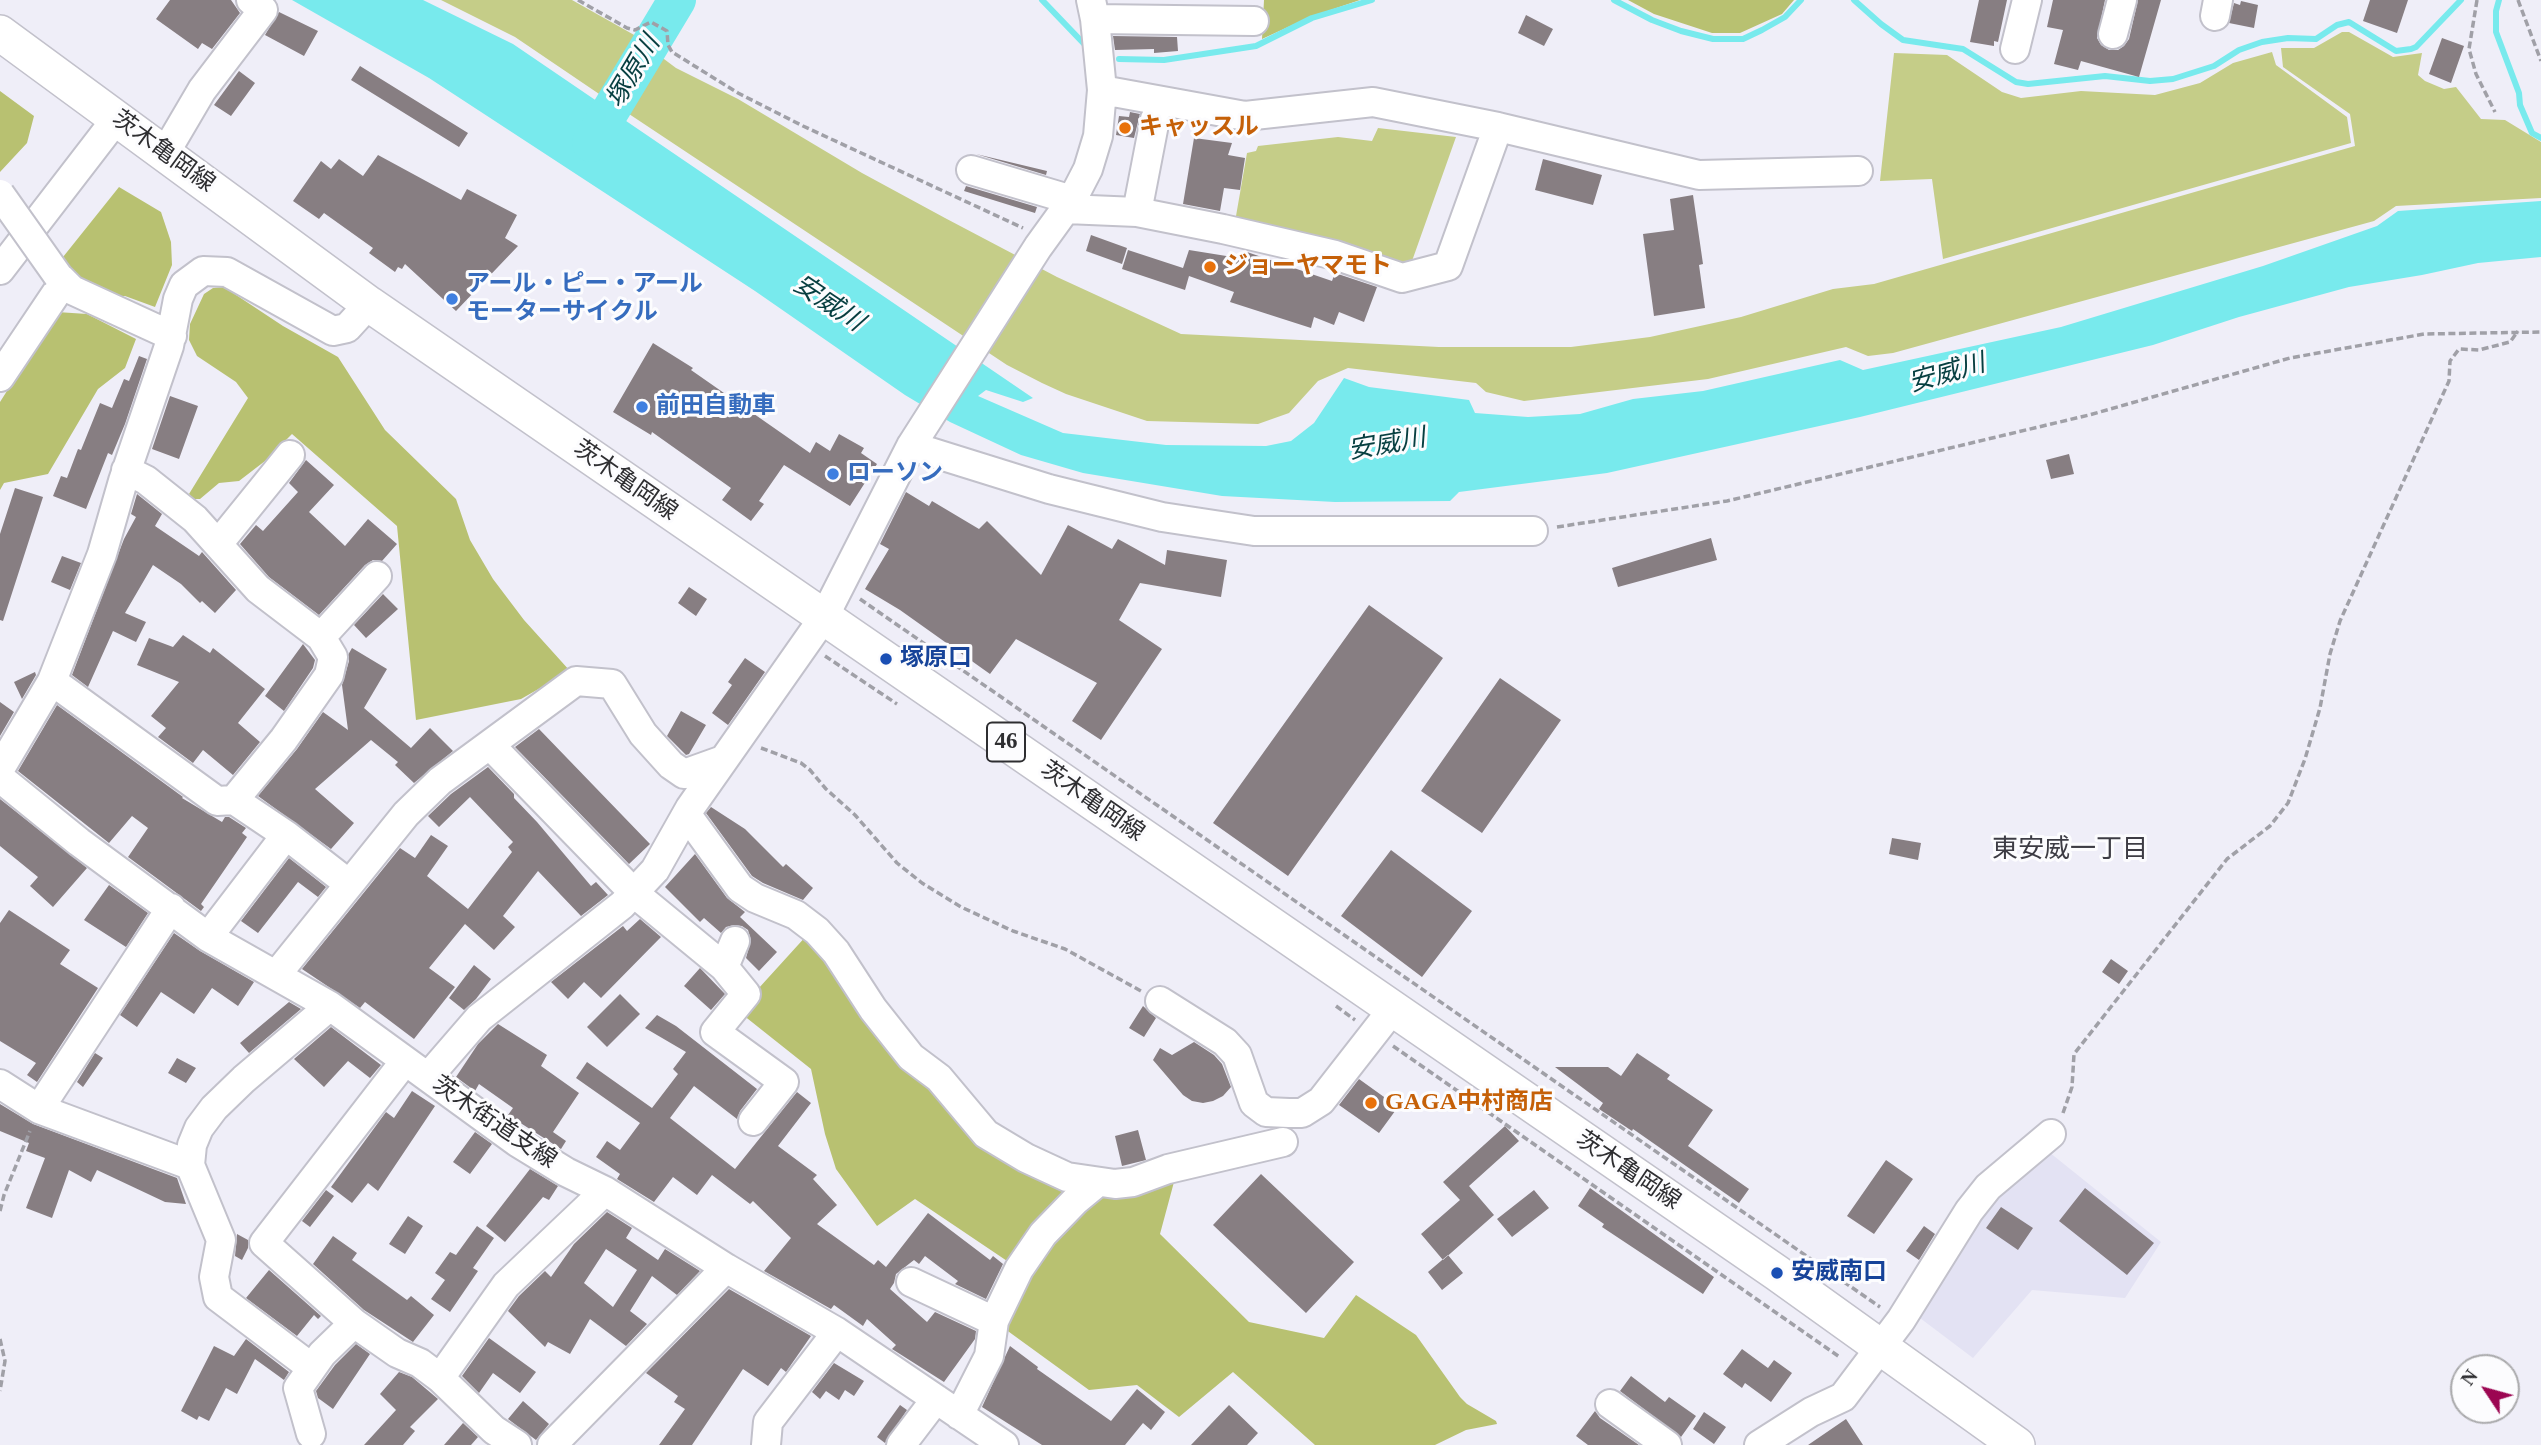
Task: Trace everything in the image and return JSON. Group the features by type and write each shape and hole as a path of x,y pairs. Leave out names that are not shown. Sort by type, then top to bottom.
{"main road":[{"name":"茨木亀岡線","path":"0,33 369,304 824,617 1383,1022 1765,1265 2017,1445"}],"street":[{"path":"165,153 202,90 264,10 251,0"},
{"path":"2113,34 2122,0"},
{"path":"2015,49 2034,3"},
{"path":"497,1440 440,1378 420,1363 397,1353 354,1323 264,1243 416,1069 622,905 655,870 730,749 808,643 824,617 911,446 1041,242 1069,204 1095,152 1102,113 1102,90 1093,9 1191,33 1254,21"},
{"path":"1102,90 1245,116 1373,103 1498,127 1699,175 1858,171"},
{"path":"0,270 117,118"},
{"path":"1138,212 1155,119"},
{"path":"971,170 1069,204 1138,212 1223,229 1335,255 1402,278 1448,266 1498,127"},
{"path":"0,194 61,280 72,290 172,336"},
{"path":"0,776 52,681 102,554 126,470 172,336 178,299 184,285 196,274 211,270 227,272 334,331 347,328 369,304"},
{"path":"0,377 61,280"},
{"path":"911,446 1049,489 1124,508 1162,517 1254,531 1533,531"},
{"path":"218,544 290,455"},
{"path":"126,470 146,480 195,519 258,589 321,637 333,657 329,675 284,740 234,800"},
{"path":"321,637 377,576"},
{"path":"52,681 218,802 234,800 286,835 349,884"},
{"path":"277,974 406,814 440,780 576,681 612,684 643,734 671,765 684,774 730,749"},
{"path":"490,745 634,893 724,967 746,994 715,1032 784,1082 752,1121"},
{"name":"茨木街道支線","path":"0,776 79,842 208,937 330,1006 517,1142 605,1191 726,1268 837,1332 1004,1445"},
{"path":"687,815 740,888 806,922 836,952 873,1009 911,1057 944,1083 986,1134 1026,1158 1067,1177 1115,1184 1133,1182 1168,1169 1283,1142"},
{"path":"208,937 286,835"},
{"path":"39,1109 171,908"},
{"path":"724,967 735,941"},
{"path":"1160,1001 1225,1042 1237,1055 1254,1103 1266,1112 1302,1113 1312,1109 1383,1022"},
{"path":"312,1368 218,1297 214,1277 222,1240 190,1165 192,1145 214,1108 330,1006"},
{"path":"0,1084 39,1109 190,1165"},
{"path":"1759,1445 1811,1412 1843,1397 1901,1320 1969,1211 1988,1187 2051,1134"},
{"path":"959,1415 989,1356 994,1321 1019,1269 1043,1234 1098,1182"},
{"path":"440,1378 506,1285 605,1191"},
{"path":"552,1445 726,1268"},
{"path":"911,1282 994,1321"},
{"path":"311,1434 298,1388 321,1354 354,1323"},
{"path":"766,1445 768,1422 837,1332"},
{"path":"901,1445 936,1399"},
{"path":"1610,1404 1667,1445"}],"path":[{"path":"578,0 628,28 635,30 651,22 667,31 668,45 672,52 738,93 1041,242"},
{"path":"2477,0 2469,49 2476,74 2495,112"},
{"path":"2518,0 2541,61"},
{"path":"2051,1134 2066,1107 2073,1087 2074,1054 2227,859 2270,826 2288,803 2320,708 2330,654 2340,621 2449,381 2450,361 2459,349 2479,350 2511,342 2518,331"},
{"path":"1533,531 1727,501 2089,415 2290,358 2424,334 2541,332"},
{"path":"863,600 1878,1306"},
{"path":"825,655 898,705"},
{"path":"730,749 801,763 855,815 897,863 922,883 961,907 1013,931 1065,949 1160,1001"},
{"path":"1329,1002 1383,1022 1840,1357"},
{"path":"0,1211 39,1109"},
{"path":"0,1339 5,1361 0,1391"}],"shaded area":[{"path":"2044,1148 2161,1242 2125,1298 2032,1290 1973,1358 1916,1315 1991,1192"}],"green space":[{"path":"441,0 572,0 636,36 653,28 657,29 608,100 515,37"},
{"path":"1264,0 1360,0 1310,17 1262,39"},
{"path":"1628,0 1794,0 1782,14 1740,33 1712,33 1654,14"},
{"path":"2342,32 2349,32 2393,57 2422,53 2418,75 2425,81 2444,89 2456,87 2481,119 2505,120 2541,142 2541,198 2396,206 2374,221 1893,353 1868,356 1846,347 1708,379 1524,401 1486,392 1476,383 1348,368 1318,381 1289,413 1258,424 1147,421 1066,394 1042,383 1007,365 620,108 656,53 676,68 738,99 862,173 945,218 1057,277 1181,334 1439,347 1571,347 1650,337 1741,317 1833,289 1874,284 2355,146 2350,114 2283,67 2281,48 2314,48"},
{"path":"2272,52 2276,65 2347,117 2351,143 1943,259 1932,179 1880,181 1894,53 1947,55 2002,92 2021,98 2081,91 2155,95 2200,83 2233,63"},
{"path":"0,91 34,116 27,143 0,172"},
{"path":"1378,128 1456,137 1412,261 1393,266 1236,216 1247,153 1256,151 1258,146 1338,137 1372,141"},
{"path":"119,187 161,212 171,242 172,265 155,307 125,296 113,296 79,279 63,257"},
{"path":"224,287 283,326 338,357 385,430 456,499 470,540 493,579 524,620 570,671 521,699 416,720 397,526 292,434 265,461 239,481 219,483 200,499 194,499 189,494 248,398 236,382 197,356 189,340 190,324 204,294 213,288"},
{"path":"57,312 87,314 136,339 125,368 98,389 48,474 4,483 0,490 0,402"},
{"path":"808,934 905,1064 1082,1187 1016,1267 915,1199 877,1226 836,1169 825,1134 811,1069 738,1011"},
{"path":"1174,1182 1160,1234 1249,1322 1324,1338 1356,1295 1416,1335 1460,1397 1497,1424 1466,1430 1435,1445 1315,1445 1233,1372 1179,1417 1137,1385 1089,1390 1005,1329 1046,1239 1106,1193 1139,1195"}],"water":[{"name":"安威川","path":"292,0 423,0 513,44 1033,398 1023,402 986,390 978,396 1063,433 1166,445 1266,446 1291,441 1314,423 1344,378 1369,387 1469,400 1475,413 1528,417 1580,414 1633,399 1703,391 1840,360 1863,370 2061,327 2263,266 2377,226 2398,211 2541,201 2541,257 2478,263 2349,287 2239,317 2153,345 1860,417 1607,473 1459,492 1450,501 1335,502 1222,496 1083,473 1021,455 950,422 905,395 755,291 429,78"}],"building":[{"path":"170,0 231,0 240,13 212,49 202,43 198,49 156,19"},
{"path":"1979,0 2007,0 1998,42 1994,41 1994,46 1970,42"},
{"path":"2053,0 2105,0 2097,38 2101,45 2109,50 2118,50 2129,39 2138,0 2161,0 2139,77 2081,61 2078,70 2054,64 2063,30 2047,27"},
{"path":"2370,0 2408,0 2397,33 2363,21"},
{"path":"2241,1 2258,5 2254,28 2229,23 2234,3 2240,5"},
{"path":"279,12 318,31 304,56 265,35"},
{"path":"1526,15 1553,29 1544,46 1518,33"},
{"path":"1113,36 1177,37 1178,51 1154,53 1154,49 1115,50"},
{"path":"2442,38 2464,46 2451,83 2429,74"},
{"path":"360,66 468,133 459,147 351,80"},
{"path":"239,71 255,83 231,116 214,105"},
{"path":"1130,112 1140,114 1134,138 1116,135 1119,116 1129,117"},
{"path":"1194,138 1232,143 1228,155 1245,158 1240,190 1224,188 1220,211 1183,204"},
{"path":"976,154 1047,171 1046,175"},
{"path":"378,155 461,200 467,189 517,215 505,238 518,246 456,311 405,264 395,272 369,253 373,248 324,213 319,219 293,201 321,161 331,169 339,159 363,176"},
{"path":"1543,159 1602,175 1593,205 1535,190"},
{"path":"966,186 1037,207 1035,213 964,191"},
{"path":"1693,195 1703,264 1699,265 1705,308 1654,316 1643,234 1674,230 1670,199"},
{"path":"1091,235 1127,248 1122,264 1086,251"},
{"path":"1128,250 1183,268 1189,250 1245,259 1247,252 1332,281 1335,273 1377,287 1364,322 1339,312 1334,325 1314,317 1311,328 1230,302 1234,292 1189,276 1185,290 1122,269"},
{"path":"653,343 693,368 691,370 810,453 816,442 830,451 839,434 864,448 861,453 877,464 850,506 784,465 759,501 764,504 751,521 722,500 731,488 652,432 651,435 613,412"},
{"path":"139,356 147,359 125,424 112,455 108,453 86,509 53,496 61,476 67,478 100,403 112,408 124,379 129,381"},
{"path":"170,396 198,406 179,459 152,449"},
{"path":"2069,454 2074,474 2051,479 2046,460"},
{"path":"306,460 334,485 309,512 345,546 368,519 397,544 382,561 373,560 365,565 319,615 269,577 240,544 256,525 263,531 298,492 289,483"},
{"path":"15,488 43,497 3,621 0,620 0,534"},
{"path":"906,492 929,506 932,501 979,529 987,521 1041,575 1068,525 1112,549 1118,539 1165,565 1167,550 1227,560 1221,597 1140,583 1119,620 1162,649 1101,740 1072,721 1097,683 1016,639 990,674 900,610 865,589 889,549 880,544"},
{"path":"137,494 162,514 155,526 199,556 202,552 236,590 215,613 202,601 200,603 181,584 153,565 125,613 146,622 136,642 113,631 88,687 72,675 124,539 136,517 131,514"},
{"path":"1711,538 1717,560 1618,587 1612,568"},
{"path":"62,556 81,563 70,590 51,582"},
{"path":"689,587 707,599 696,616 678,603"},
{"path":"383,594 398,609 366,638 354,625"},
{"path":"1369,605 1443,658 1288,876 1213,823"},
{"path":"183,635 210,653 213,648 265,689 238,723 260,742 233,775 203,750 193,763 158,737 166,728 151,716 179,682 137,665 149,638 173,647"},
{"path":"303,644 315,660 313,668 284,711 265,696"},
{"path":"352,648 387,669 364,708 411,748 430,728 453,751 414,783 395,765 398,762 371,740 315,789 354,823 331,849 258,796 323,712 348,730 342,685"},
{"path":"745,658 765,672 728,725 712,713 732,685 728,682"},
{"path":"35,672 36,675 22,699 14,682"},
{"path":"1500,678 1561,720 1482,833 1421,791"},
{"path":"0,702 14,712 0,736"},
{"path":"57,705 182,798 222,822 225,817 229,817 246,828 242,833 247,837 201,904 204,907 201,911 128,857 148,828 132,816 109,843 18,771"},
{"path":"681,711 706,725 686,755 667,736"},
{"path":"539,729 650,844 629,864 515,747"},
{"path":"488,767 591,886 596,882 608,895 581,916 538,871 503,916 515,927 494,950 465,924 429,968 455,987 414,1039 365,1002 360,1008 302,969 400,848 415,858 431,835 448,846 427,876 468,909 512,852 508,847 513,842 470,797 439,827 428,816 451,794"},
{"path":"0,799 87,868 53,907 30,886 38,877 0,846"},
{"path":"711,807 745,829 783,867 786,864 813,888 803,900 752,876 706,813"},
{"path":"1892,838 1921,843 1918,860 1889,854"},
{"path":"1391,850 1472,911 1422,977 1341,916"},
{"path":"695,854 727,898 745,912 740,917 777,952 759,971 746,958 751,940 748,930 734,925 726,927 721,933 704,918 700,922 665,887"},
{"path":"289,858 326,887 318,897 298,882 258,933 241,921"},
{"path":"109,885 148,913 126,947 84,920"},
{"path":"9,910 70,950 60,964 98,988 37,1082 27,1075 36,1063 0,1041 0,923"},
{"path":"640,919 661,937 601,998 584,982 568,999 551,982 623,926 627,931"},
{"path":"174,933 254,982 238,1006 212,988 194,1014 161,992 137,1027 120,1015"},
{"path":"2111,959 2128,971 2119,984 2102,972"},
{"path":"474,965 491,979 464,1010 449,998"},
{"path":"700,968 725,994 711,1010 684,986"},
{"path":"620,994 640,1014 607,1047 587,1027"},
{"path":"289,1002 301,1009 249,1053 240,1043"},
{"path":"1143,1006 1156,1018 1144,1037 1129,1028"},
{"path":"657,1015 676,1026 757,1089 737,1119 694,1086 670,1118 735,1169 797,1092 811,1103 778,1146 817,1175 813,1179 837,1205 817,1224 874,1265 878,1260 886,1267 928,1213 990,1260 993,1256 1003,1264 986,1299 955,1284 958,1281 925,1256 919,1264 914,1260 896,1274 890,1289 927,1322 935,1312 976,1331 975,1339 944,1382 892,1349 896,1345 867,1319 863,1326 834,1305 831,1309 764,1271 791,1238 753,1201 750,1204 712,1175 697,1195 673,1177 654,1202 617,1179 620,1174 596,1157 607,1141 620,1150 640,1123 576,1078 587,1062 652,1108 678,1074 673,1069 686,1052 645,1028"},
{"path":"498,1024 547,1055 541,1066 579,1093 553,1132 566,1141 561,1149 508,1115 513,1108 479,1084 475,1091 456,1077 478,1044"},
{"path":"331,1027 381,1065 370,1078 348,1061 324,1087 294,1059"},
{"path":"1194,1042 1214,1055 1222,1064 1231,1087 1223,1096 1213,1101 1192,1101 1183,1095 1153,1060 1160,1048 1172,1055"},
{"path":"95,1053 103,1058 83,1087 77,1082"},
{"path":"1637,1053 1670,1075 1667,1079 1713,1110 1688,1146 1749,1189 1739,1203 1633,1129 1632,1131 1599,1109 1603,1103 1555,1067 1608,1067 1621,1076"},
{"path":"177,1058 196,1068 186,1083 168,1073"},
{"path":"1359,1079 1398,1107 1379,1133 1339,1105"},
{"path":"412,1091 435,1106 378,1191 368,1183 352,1203 331,1187 386,1112 394,1118"},
{"path":"0,1104 33,1124 177,1178 186,1204 165,1202 97,1170 91,1182 69,1170 52,1218 26,1208 45,1158 26,1151 29,1143 0,1131"},
{"path":"1505,1126 1519,1141 1469,1186 1494,1215 1443,1260 1421,1234 1460,1200 1443,1182"},
{"path":"1138,1130 1146,1160 1122,1166 1115,1136"},
{"path":"475,1132 492,1144 470,1174 453,1162"},
{"path":"1886,1160 1913,1179 1874,1234 1847,1216"},
{"path":"530,1169 558,1186 549,1200 543,1197 505,1242 486,1226"},
{"path":"1261,1174 1354,1262 1306,1313 1213,1225"},
{"path":"1590,1188 1714,1277 1703,1294 1602,1227 1604,1224 1578,1206"},
{"path":"2085,1188 2154,1243 2127,1275 2059,1221"},
{"path":"326,1190 334,1196 310,1227 302,1221"},
{"path":"1534,1190 1549,1208 1512,1237 1497,1219"},
{"path":"2001,1207 2033,1228 2018,1250 1986,1228"},
{"path":"607,1212 632,1228 626,1238 658,1260 665,1249 700,1271 677,1295 652,1276 630,1311 647,1324 626,1346 590,1319 570,1354 548,1342 545,1347 508,1311 519,1296 545,1271 551,1277 574,1244","holes":["606,1249 637,1270 613,1307 584,1283"]},
{"path":"408,1216 423,1226 405,1254 389,1244"},
{"path":"477,1226 494,1238 473,1268 478,1271 450,1312 431,1299 445,1280 435,1273 450,1252 456,1255"},
{"path":"1924,1226 1935,1234 1919,1260 1906,1251"},
{"path":"237,1234 248,1240 248,1248 242,1260 235,1256"},
{"path":"333,1236 357,1253 352,1260 407,1300 411,1296 434,1315 413,1342 364,1310 313,1264"},
{"path":"1448,1255 1463,1273 1442,1290 1428,1272"},
{"path":"269,1270 321,1316 318,1319 314,1315 297,1336 246,1298"},
{"path":"729,1289 811,1336 786,1372 781,1368 768,1386 743,1369 692,1445 659,1445 685,1409 674,1402 678,1396 646,1373"},
{"path":"489,1338 536,1372 520,1393 493,1373 479,1393 462,1376"},
{"path":"246,1339 289,1372 284,1380 255,1359 237,1394 226,1388 209,1421 199,1416 197,1420 181,1411 214,1346 234,1356"},
{"path":"356,1344 370,1354 333,1409 318,1398 316,1391 335,1365"},
{"path":"1010,1346 1038,1367 1037,1369 1111,1421 1137,1389 1165,1412 1151,1430 1143,1423 1125,1445 1042,1445 982,1407"},
{"path":"1742,1349 1768,1368 1774,1360 1792,1373 1771,1402 1745,1383 1742,1388 1723,1374"},
{"path":"834,1363 864,1381 854,1396 845,1390 839,1400 826,1391 820,1399 812,1392"},
{"path":"399,1372 412,1377 438,1399 410,1427 415,1431 403,1445 364,1445 396,1410 380,1394"},
{"path":"1631,1376 1665,1402 1669,1397 1696,1416 1681,1437 1620,1391"},
{"path":"523,1401 549,1424 536,1440 508,1419"},
{"path":"900,1405 907,1410 885,1443 877,1437"},
{"path":"1229,1405 1258,1433 1247,1445 1191,1445"},
{"path":"1595,1411 1600,1418 1639,1445 1588,1445 1576,1436"},
{"path":"1704,1412 1726,1427 1714,1444 1693,1429"},
{"path":"1846,1419 1863,1445 1808,1445"},
{"path":"463,1423 478,1437 471,1445 444,1445"}],"waterway":[{"name":"塚原川","path":"591,143 677,0"},
{"path":"1042,0 1089,49"},
{"path":"1119,59 1164,60 1256,46 1312,18 1372,0"},
{"path":"1614,0 1652,20 1713,39 1743,39 1785,17 1801,0"},
{"path":"1854,0 1903,40 1963,49 2016,82 2028,84 2105,76 2150,81 2173,79 2214,66 2239,50 2262,42 2288,38 2316,39 2337,25 2349,22 2396,51 2411,49 2461,0"},
{"path":"2499,0 2496,32 2519,93 2520,105 2532,133 2541,138"}],"place":[{"name":"キャッスル","path":"1125,128"},
{"name":"ジョーヤマモト","path":"1210,267"},
{"name":"アール・ピー・アール モーターサイクル","path":"452,299"},
{"name":"前田自動車","path":"642,407"},
{"name":"ローソン","path":"833,474"},
{"name":"塚原口","path":"886,659"},
{"name":"GAGA中村商店","path":"1371,1103"},
{"name":"安威南口","path":"1777,1273"}],"district":[{"name":"東安威一丁目","path":"2070,850"}]}
